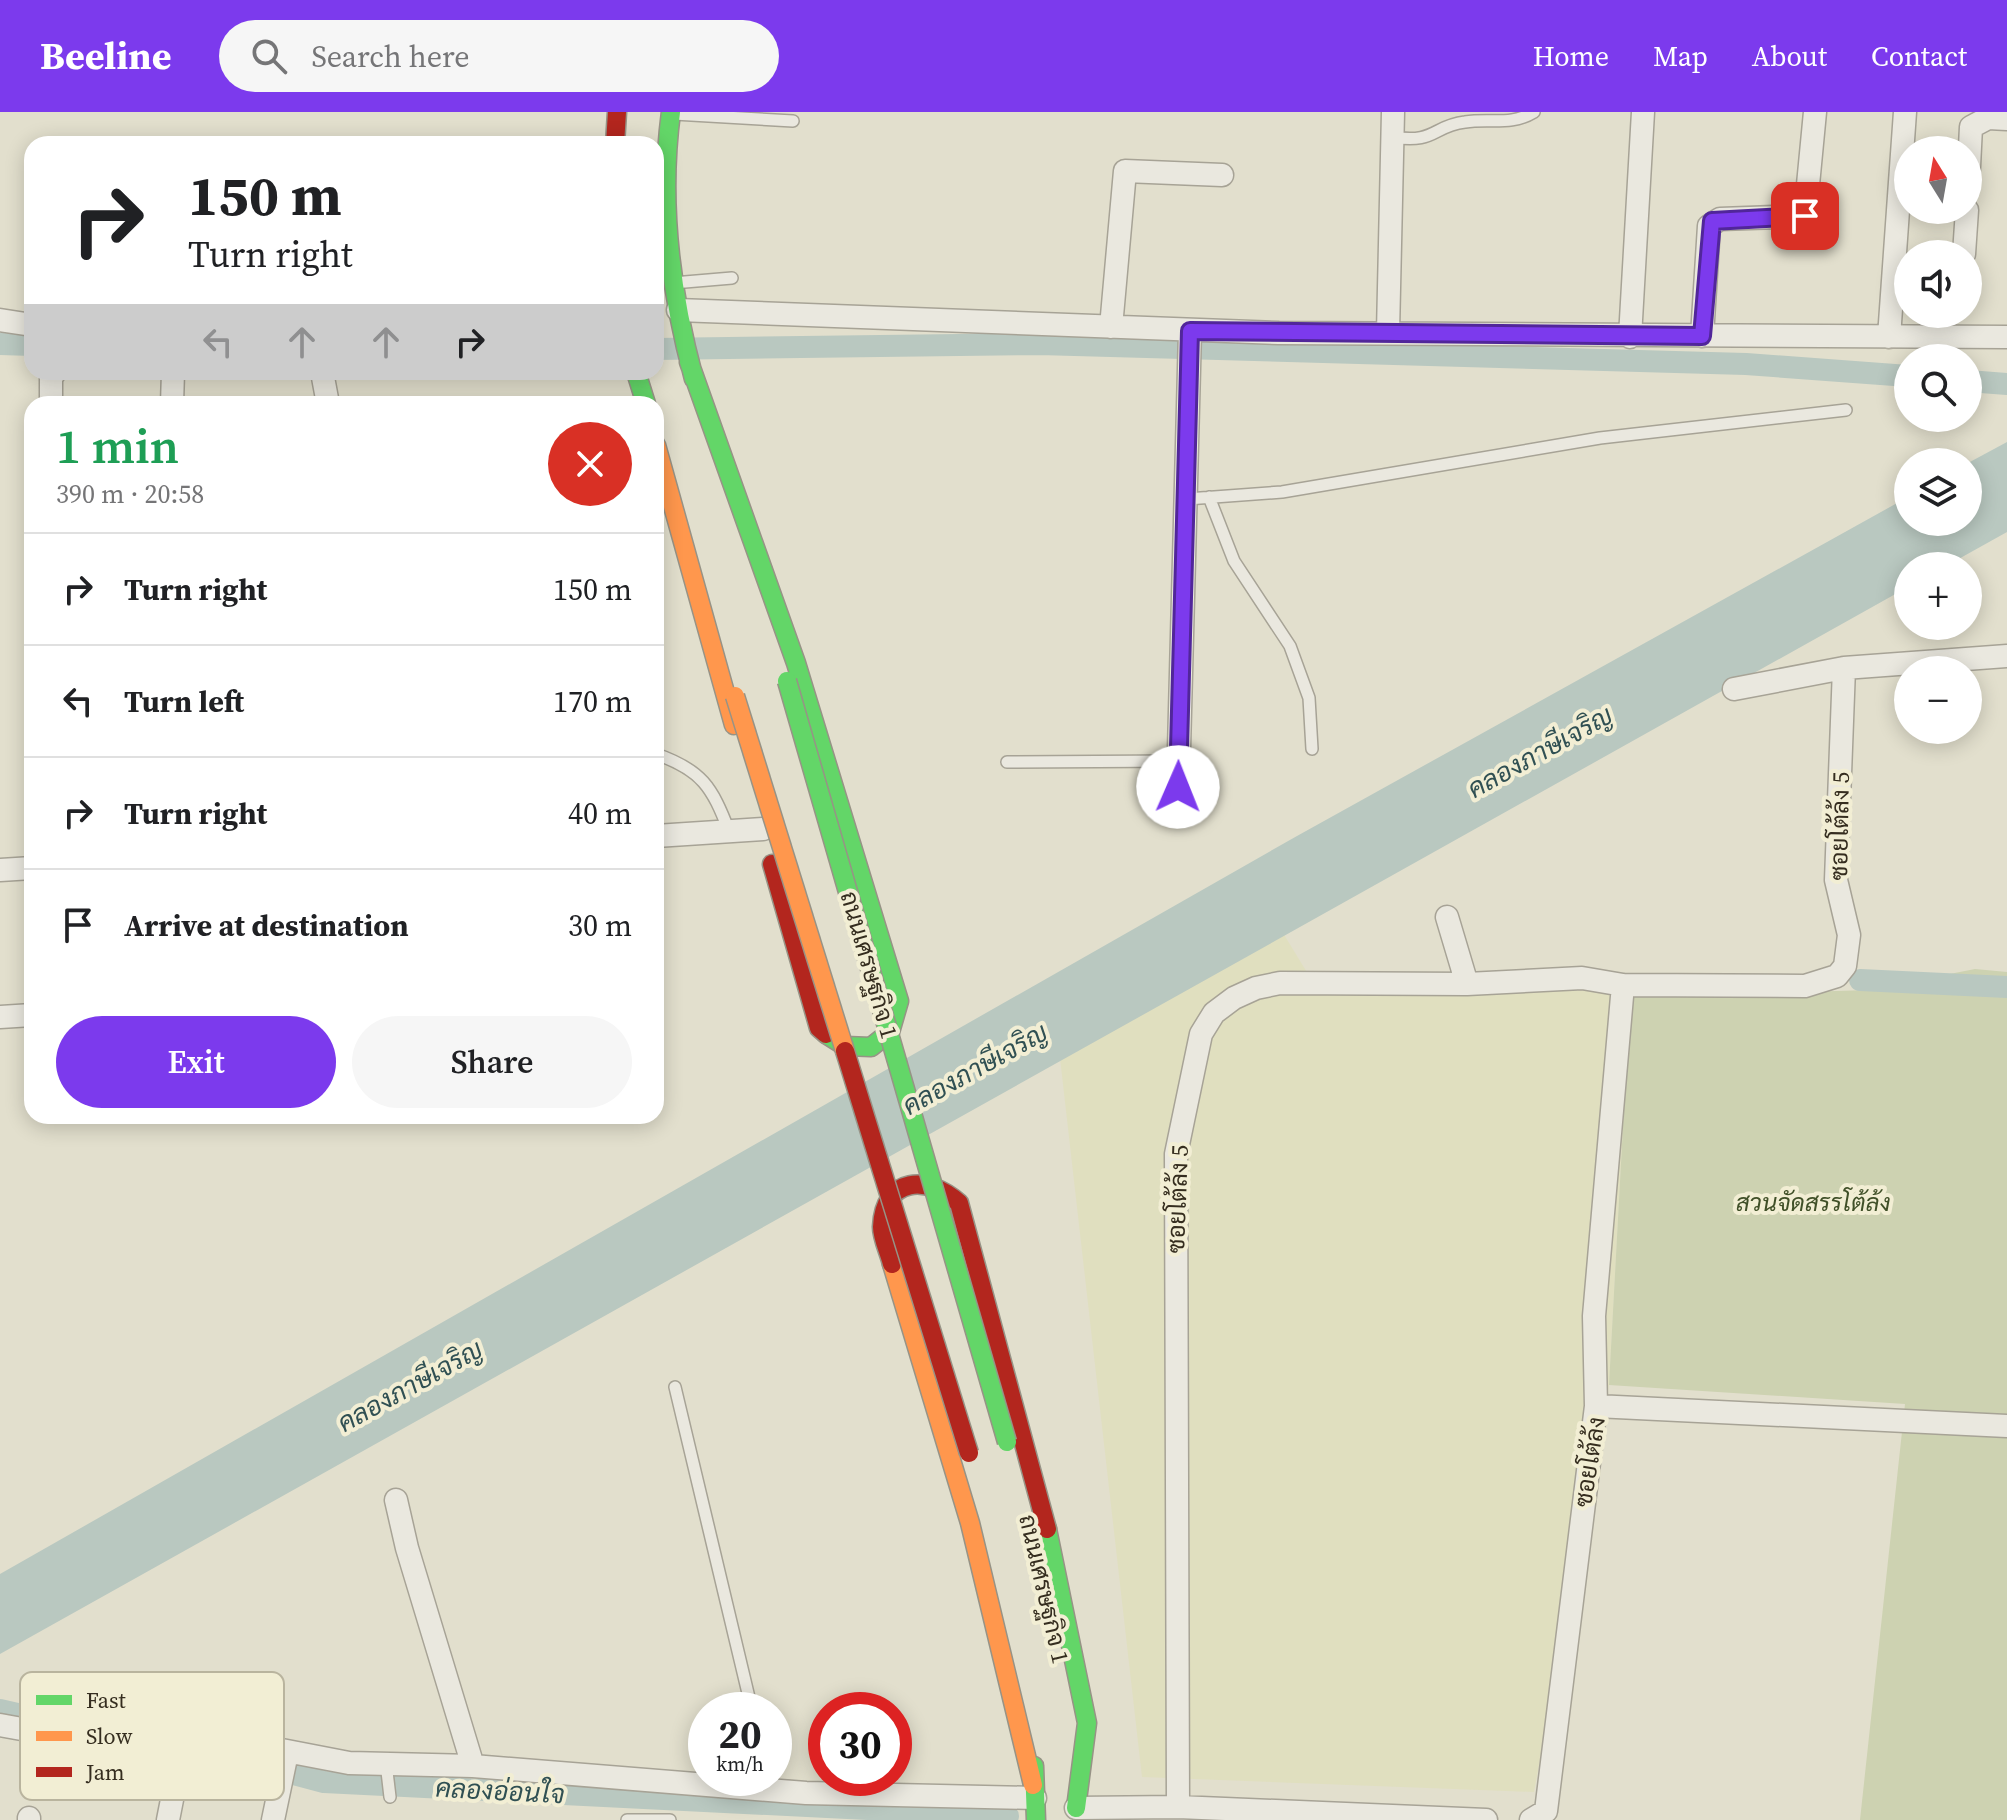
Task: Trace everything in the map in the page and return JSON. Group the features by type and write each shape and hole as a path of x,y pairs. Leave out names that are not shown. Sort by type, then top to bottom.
{"main road":[{"path":"616,136 617,112"},
{"name":"ถนนเศรษฐกิจ 1","path":"670,113 666,208 673,283 689,362 787,681 1044,1576 1073,1727 1077,1814"},
{"path":"664,474 819,1028 833,1043 844,1048 873,1046 892,1031 898,1019 899,1001 796,663 689,362"},
{"name":"ถนนเศรษฐกิจ 1","path":"664,464 998,1555"},
{"path":"1035,1801 970,1523 882,1229 883,1212 889,1199 913,1183 937,1184 959,1203 1026,1446 1056,1562 1087,1723 1077,1814"},
{"name":"ถนนเศรษฐกิจ 1","path":"1011,1612 1034,1732 1035,1801"}],"street":[{"path":"1388,332 1393,112"},
{"path":"1630,337 1643,112"},
{"path":"1702,336 1709,226 1720,219 1796,219 1805,216 1815,112"},
{"path":"1889,337 1905,112"},
{"path":"1971,136 1971,127 1988,118 2007,119"},
{"path":"1111,327 1125,171 1222,175"},
{"path":"678,310 1190,331 1889,337 1938,328"},
{"path":"0,320 24,324"},
{"path":"1974,328 2007,337"},
{"path":"1178,787 1198,498 1190,331"},
{"path":"1734,689 1844,668 2007,656"},
{"name":"ซอยโต้ล้ง 5","path":"1178,1807 1176,1154 1201,1034 1214,1013 1234,998 1256,988 1280,983 1467,984 1582,978 1623,985 1805,986 1837,976 1845,966 1849,935 1836,880 1844,668"},
{"path":"664,835 763,829"},
{"path":"0,870 24,868"},
{"path":"1447,917 1467,984"},
{"path":"1596,1406 1594,1316 1623,985"},
{"path":"0,1017 24,1016"},
{"name":"ซอยโต้ล้ง","path":"1531,1820 1546,1811 1596,1406 2007,1426"},
{"path":"396,1500 407,1548 473,1766"},
{"path":"0,1725 20,1729"},
{"path":"284,1766 349,1763 387,1768 473,1766 688,1779"},
{"path":"792,1786 1035,1801"},
{"path":"168,1820 172,1800"},
{"path":"273,1820 277,1800"},
{"path":"1077,1814 1178,1807 1486,1820"}],"lane":[{"path":"1392,137 1422,140 1467,121 1499,123 1534,112"},
{"path":"670,113 793,121"},
{"path":"673,283 732,278"},
{"path":"1312,749 1309,698 1290,646 1234,561 1198,498 1282,492 1600,438 1846,410"},
{"path":"664,758 699,775 713,791 729,831"},
{"path":"1007,762 1178,761"},
{"path":"675,1387 748,1692"},
{"path":"387,1768 390,1797"},
{"path":"627,1820 670,1820"}],"green space":[{"path":"1283,933 1319,992 1593,987 1630,997 1609,1385 1534,1792 1142,1777 1060,1058"},
{"name":"สวนจัดสรรโต้ล้ง","path":"1975,969 2007,972 2007,1820 1860,1820 1905,1404 1609,1385 1630,997 1869,990"}],"water":[{"name":"คลองภาษีเจริญ","path":"2007,442 2007,532 1971,552 1894,552 1894,595 0,1654 0,1574 1297,836 1894,505 1894,536 1982,536 1982,455"}],"waterway":[{"path":"0,344 24,345"},
{"path":"664,349 1039,344 1746,364 1894,375"},
{"path":"1982,382 2007,384"},
{"path":"1860,980 2007,987"},
{"name":"คลองอ่อนใจ","path":"0,1710 20,1715"},
{"name":"คลองอ่อนใจ","path":"284,1771 324,1782 1008,1816"}],"traffic: fast":[{"path":"671,112 666,179 669,246 679,313 694,379"},
{"path":"689,362 796,663 899,1001 890,1032 871,1047 845,1046 826,1034"},
{"path":"638,380 644,396"},
{"path":"787,681 1007,1442"},
{"path":"1047,1529 1087,1723 1076,1808"},
{"path":"1034,1766 1036,1820"}],"traffic: slow":[{"path":"664,474 734,725"},
{"path":"735,696 845,1051"},
{"path":"892,1264 970,1523 1033,1785"}],"traffic: jam":[{"path":"616,136 617,112"},
{"path":"772,864 819,1028 826,1034"},
{"path":"845,1051 969,1453"},
{"path":"892,1264 882,1227 885,1210 899,1190 910,1185 922,1185 947,1194 959,1203 1047,1529"}],"route":[{"path":"1178,787 1190,331 1702,336 1709,226 1712,221 1796,219 1805,216"}]}
